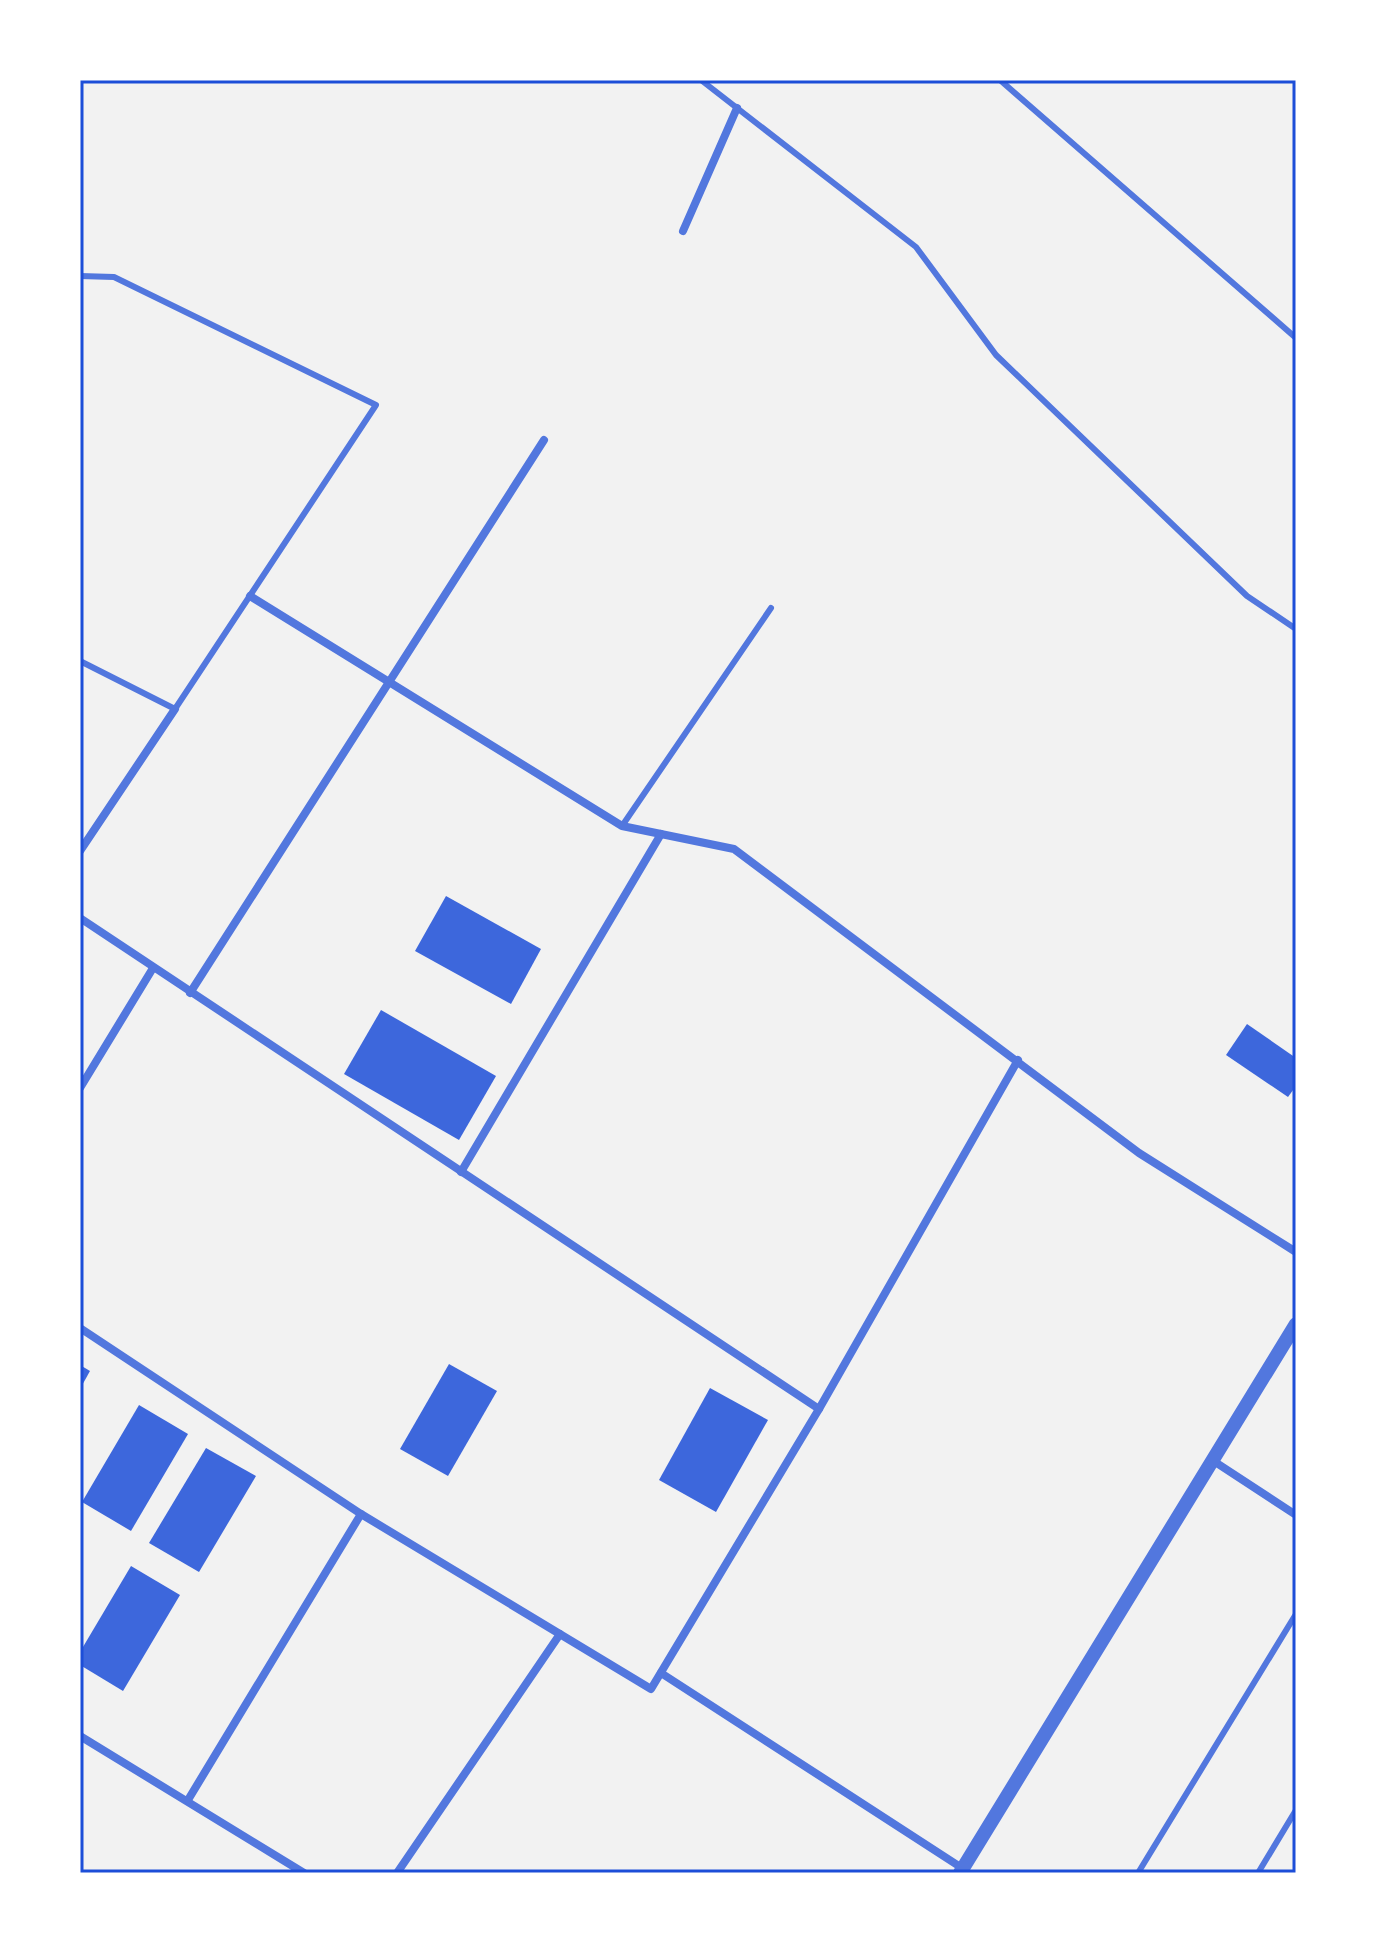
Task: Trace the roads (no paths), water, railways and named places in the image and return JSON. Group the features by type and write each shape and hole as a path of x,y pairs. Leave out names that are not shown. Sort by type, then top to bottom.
{"street":[{"path":"683,231 737,108"},
{"path":"190,993 544,440"},
{"path":"250,596 622,826 734,849 1139,1153 1296,1252"},
{"path":"80,851 175,709"},
{"path":"461,1172 661,834"},
{"path":"80,918 819,1409"},
{"path":"80,1088 153,968"},
{"path":"80,1328 361,1514 651,1689 819,1409 1018,1060"},
{"path":"661,1673 961,1871 1296,1324"},
{"path":"1212,1460 1296,1515"},
{"path":"188,1800 361,1514"},
{"path":"397,1873 560,1634"},
{"path":"80,1736 304,1873"}],"lane":[{"path":"701,80 916,247 996,355 1247,596 1296,629"},
{"path":"1000,80 1296,338"},
{"path":"80,276 114,277 376,405 175,709 80,661"},
{"path":"622,826 771,608"},
{"path":"1138,1873 1296,1614"},
{"path":"1258,1873 1296,1810"}]}
